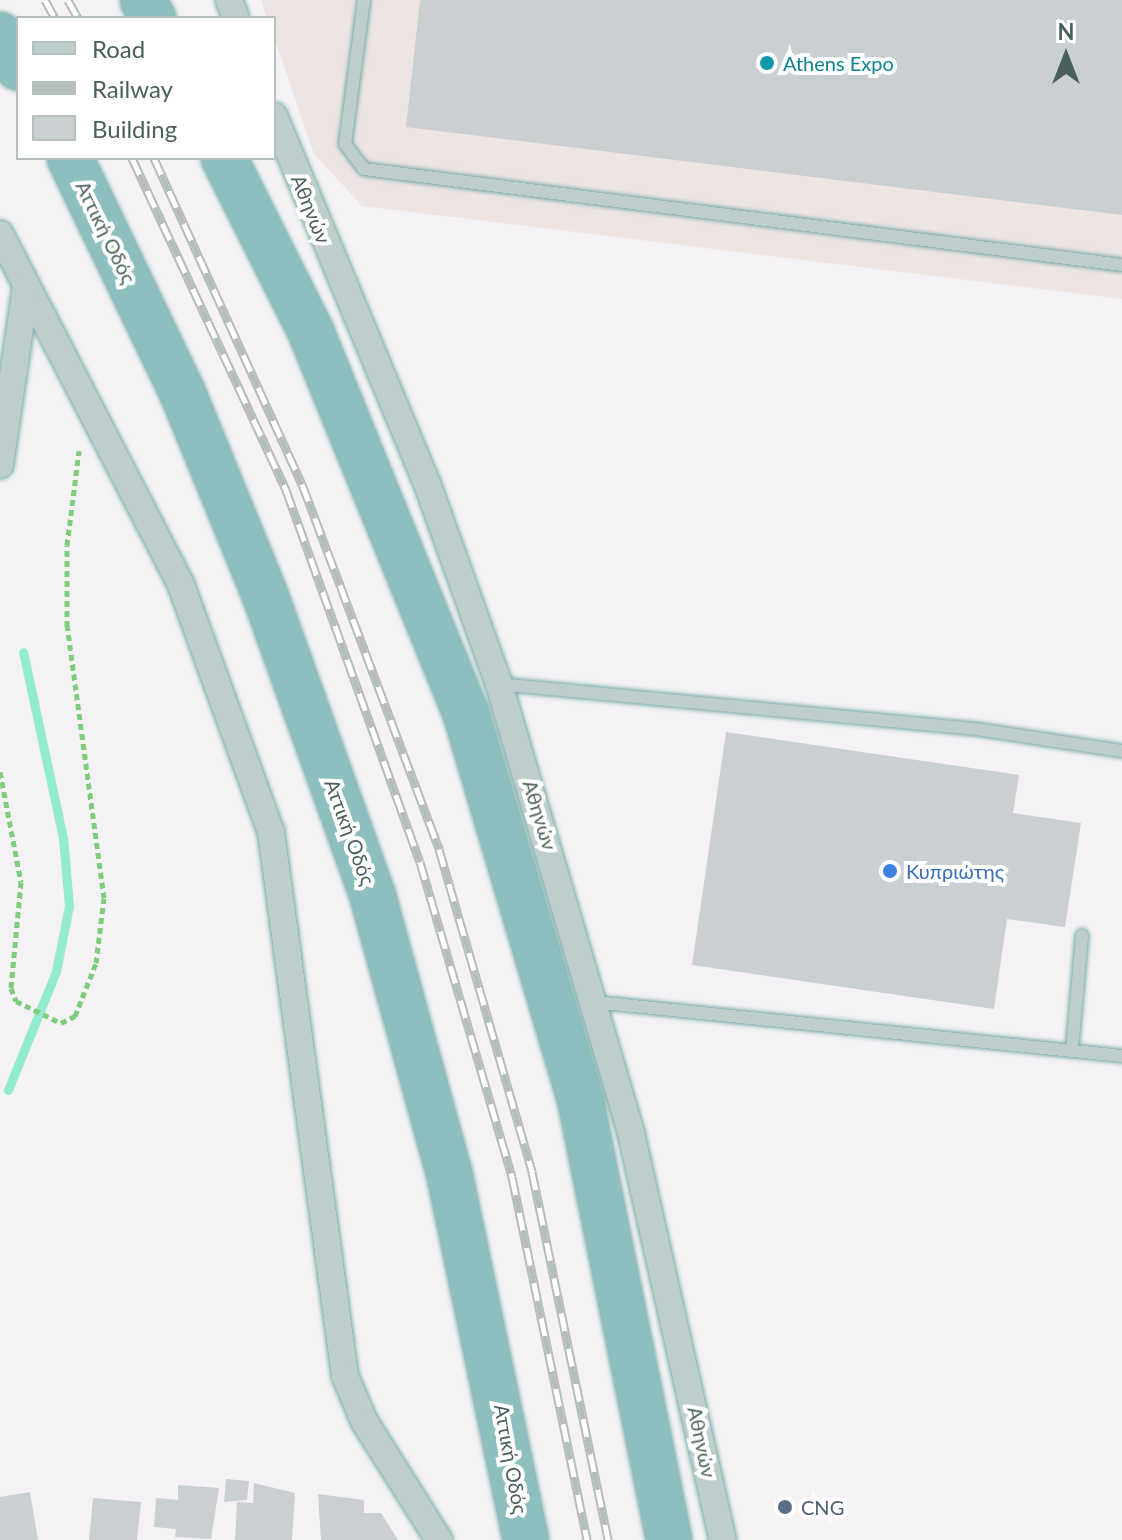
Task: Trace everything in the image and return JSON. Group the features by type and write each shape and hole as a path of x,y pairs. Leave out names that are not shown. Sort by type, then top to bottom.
{"highway":[{"path":"0,35 16,63"},
{"name":"Αττική Οδός","path":"71,160 189,408 265,595 373,897 449,1172 526,1540"},
{"path":"225,160 311,332 466,714 581,1103 669,1540"}],"street":[{"name":"Αθηνών","path":"276,121 428,486 499,684 594,1002 668,1287 723,1540"},
{"path":"0,234 181,585 271,832 345,1376 364,1421 439,1540"},
{"path":"0,465 6,356 26,286"}],"lane":[{"path":"364,0 345,144 364,169 1122,265"},
{"path":"499,684 976,729 1122,751"},
{"path":"1072,1050 1082,935"},
{"path":"594,1002 1122,1056"}],"path":[{"path":"0,772 21,882 11,988 16,1001 61,1023 75,1016 96,963 104,898 67,626 67,545 87,399"}],"shaded area":[{"path":"261,0 1122,0 1122,299 362,206 314,154 276,43 276,16 266,16"}],"building":[{"name":"Athens Expo","path":"420,0 1122,0 1122,215 406,127"},
{"name":"Κυπριώτης","path":"726,732 1019,775 1013,813 1081,823 1065,927 1007,919 994,1009 692,965"},
{"path":"226,1479 249,1481 247,1500 224,1502"},
{"path":"254,1483 295,1493 292,1540 235,1540 237,1502 253,1503"},
{"path":"178,1485 219,1488 211,1539 175,1537 176,1529 154,1527 156,1498 178,1500"},
{"path":"30,1492 38,1540 0,1540 0,1497"},
{"path":"318,1494 364,1500 364,1513 381,1513 398,1540 321,1540"},
{"path":"93,1498 141,1502 137,1540 89,1540"}],"waterway":[{"path":"8,1090 56,971 69,906 63,838 23,652"}],"railway":[{"path":"45,0 54,16"},
{"path":"68,0 77,16"},
{"path":"133,160 286,490 420,862 512,1177 587,1540"},
{"path":"155,160 302,484 439,849 532,1172 608,1540"}],"place":[{"name":"Athens Expo","path":"767,63"},
{"name":"Κυπριώτης","path":"890,871"},
{"name":"CNG","path":"785,1507"}]}
